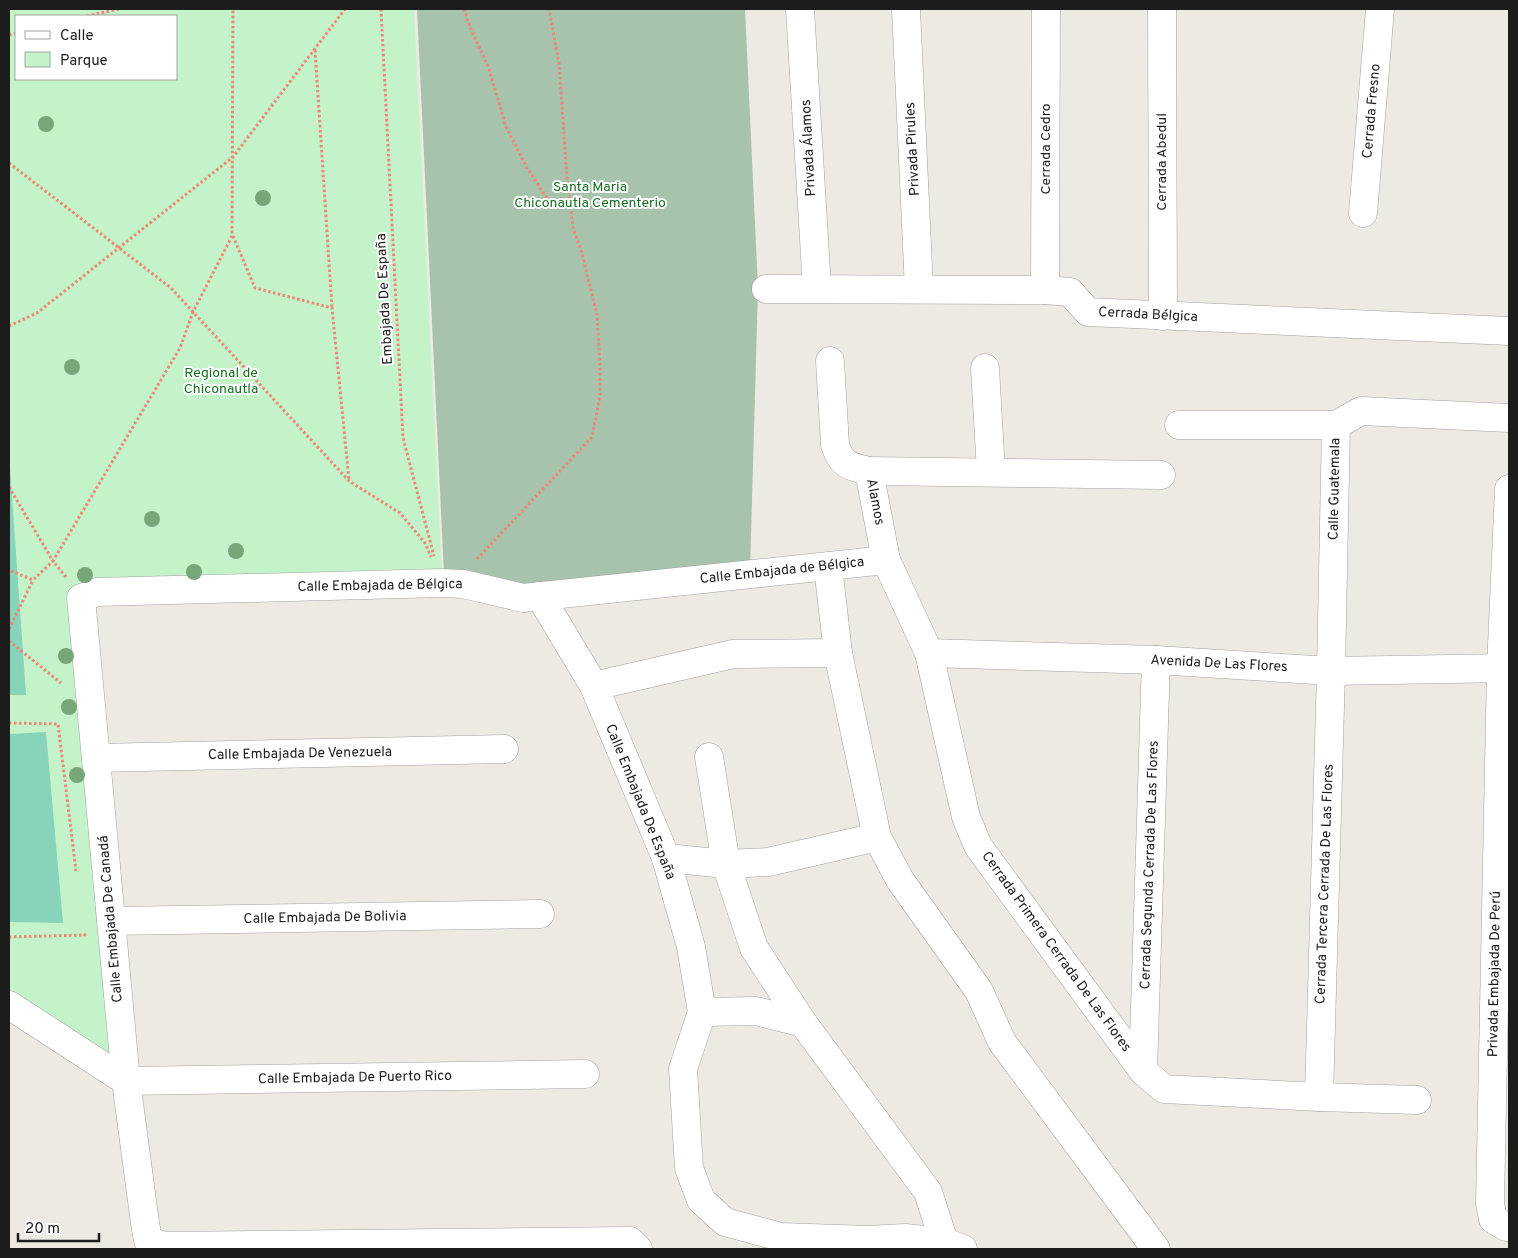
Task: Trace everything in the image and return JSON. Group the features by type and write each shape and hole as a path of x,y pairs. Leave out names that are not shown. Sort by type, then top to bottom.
{"street":[{"name":"Privada Álamos","path":"800,9 817,288"},
{"name":"Privada Pirules","path":"906,9 920,289"},
{"name":"Cerrada Cedro","path":"1045,290 1046,9"},
{"name":"Cerrada Abedul","path":"1162,9 1163,316"},
{"name":"Cerrada Fresno","path":"1364,213 1380,9"},
{"name":"Cerrada Bélgica","path":"766,289 1045,290 1070,292 1088,312 1509,331"},
{"name":"Alamos","path":"830,361 835,445 839,458 849,466 869,471 886,560 929,654"},
{"path":"985,368 991,472"},
{"name":"Calle Guatemala","path":"1331,671 1336,426 1361,411 1509,418"},
{"path":"1179,425 1336,426"},
{"path":"869,471 1161,475"},
{"name":"Privada Embajada De Perú","path":"1501,1223 1490,1203 1490,1193 1509,488"},
{"name":"Calle Embajada de Bélgica","path":"81,598 97,592 452,583 523,598 886,560"},
{"path":"828,566 838,653 877,837 900,880 979,992 1002,1042 1156,1249"},
{"name":"Calle Embajada De España","path":"540,596 594,686 666,858 691,947 702,1012 683,1069 689,1168 701,1200 725,1222 781,1237 868,1240 905,1238 953,1246"},
{"name":"Calle Embajada De Canadá","path":"81,598 126,1081 144,1223 148,1240 164,1246 634,1245"},
{"path":"594,686 733,654 838,653"},
{"name":"Avenida De Las Flores","path":"929,654 1156,660 1331,671 1505,668"},
{"name":"Cerrada Primera Cerrada De Las Flores","path":"929,654 966,816 978,846 1143,1071 1164,1088 1319,1097 1417,1100"},
{"name":"Cerrada Segunda Cerrada De Las Flores","path":"1143,1071 1156,660"},
{"name":"Cerrada Tercera Cerrada De Las Flores","path":"1319,1097 1331,671"},
{"name":"Calle Embajada De Venezuela","path":"96,758 504,749"},
{"path":"709,757 726,864 754,948 803,1023 928,1192 953,1246"},
{"path":"666,858 726,864 768,862 877,837"},
{"name":"Calle Embajada De Bolivia","path":"111,921 540,914"},
{"path":"9,1005 126,1081"},
{"path":"702,1012 756,1010 803,1023"},
{"name":"Calle Embajada De Puerto Rico","path":"126,1081 585,1074"}],"path":[{"path":"92,15 119,9"},
{"path":"233,9 232,236 255,288 332,308"},
{"path":"9,326 37,313 233,157 345,9"},
{"name":"Embajada De España","path":"382,9 403,438 452,583"},
{"path":"464,9 489,70 506,127 527,168 548,200 570,206"},
{"path":"452,583 592,437 600,396 597,315 582,253 573,228 567,178 559,63 549,9"},
{"path":"314,50 332,308 349,481"},
{"path":"9,163 171,288 349,481 400,513 425,543 431,558"},
{"path":"9,629 33,580 53,562 180,348 193,312 232,236"},
{"path":"9,487 53,562 81,598"},
{"path":"9,570 33,580"},
{"path":"9,642 59,683 90,694"},
{"path":"9,723 58,724 77,878"},
{"path":"9,937 85,936 83,926"}],"green space":[{"name":"Regional de Chiconautla","path":"9,9 414,9 443,597 80,597 124,1082 9,1006"},
{"name":"Santa Maria Chiconautla Cementerio","path":"417,9 745,9 758,288 750,571 445,595"},
{"path":"9,454 26,695 9,695"},
{"path":"46,732 63,923 9,922 9,734"}]}
